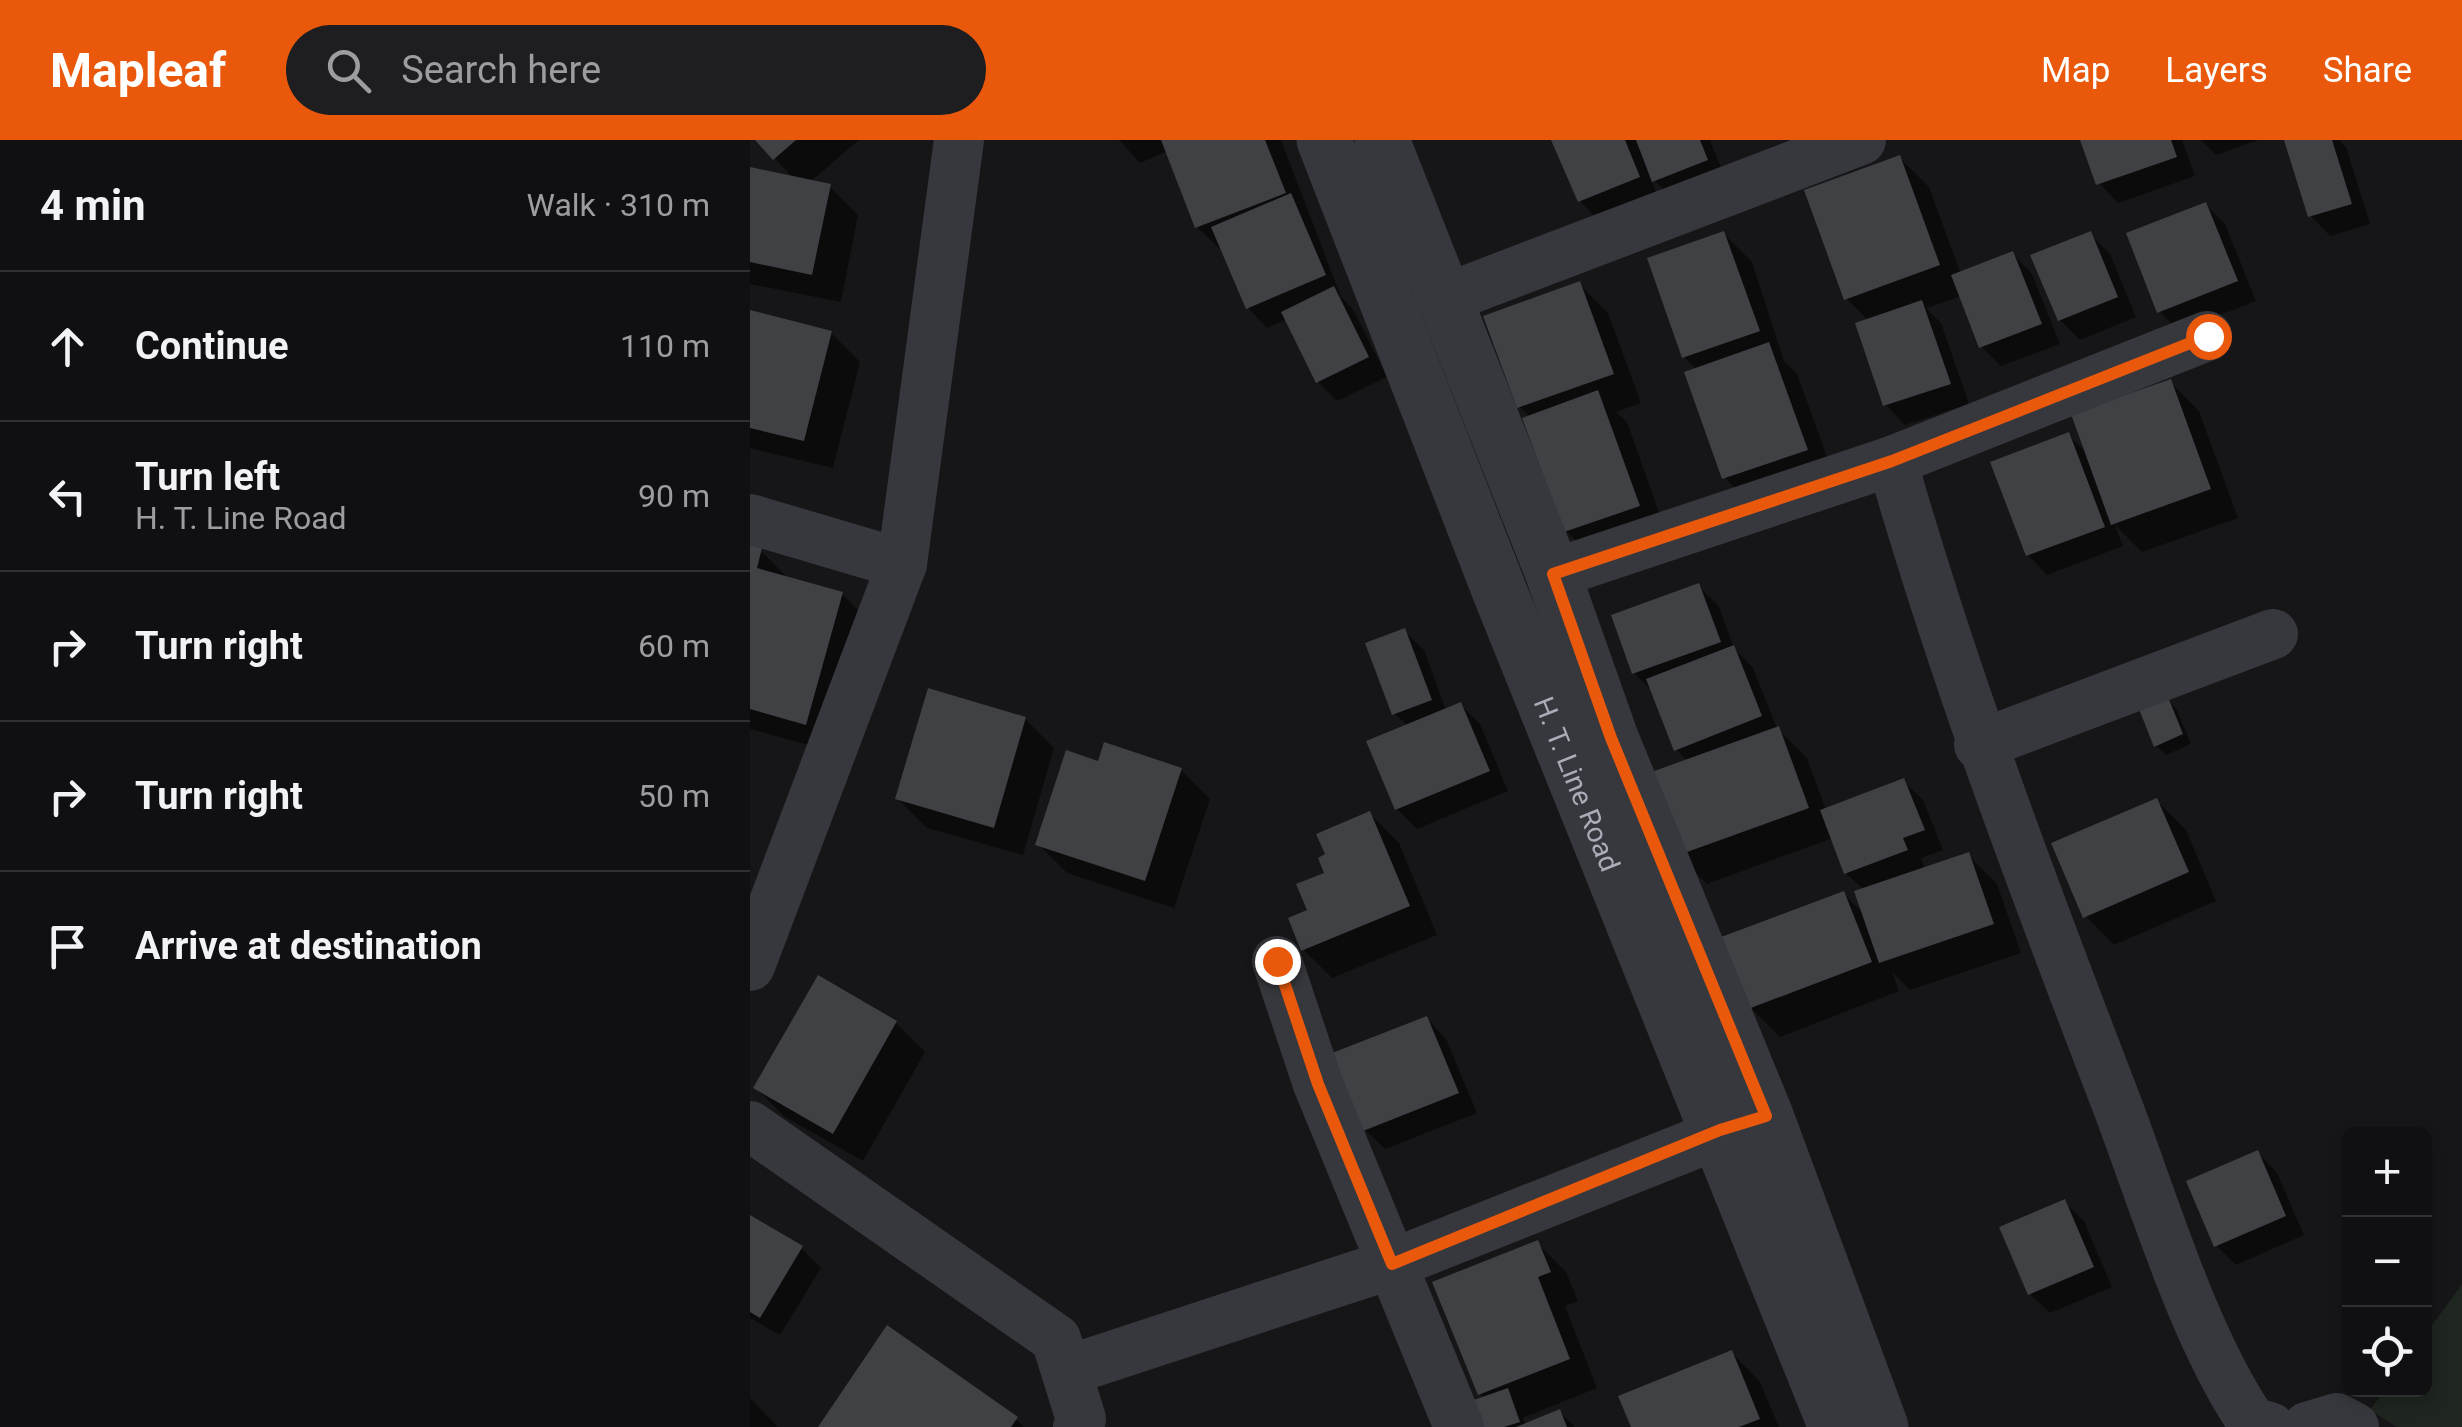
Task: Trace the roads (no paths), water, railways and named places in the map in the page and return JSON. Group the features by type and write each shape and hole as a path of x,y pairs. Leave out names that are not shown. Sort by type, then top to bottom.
{"street":[{"path":"750,966 902,564 960,140"},
{"name":"H. T. Line Road","path":"1324,140 1501,595 1881,1427"},
{"name":"H. T. Line Road","path":"1382,140 1553,574 1611,738 1743,1123 1836,1427"},
{"path":"1447,298 1747,160 1861,140"},
{"path":"1553,574 1892,461 2208,336"},
{"path":"1892,461 1980,745 2166,1233 2232,1394 2252,1422 2270,1427"},
{"path":"750,519 902,564"},
{"path":"1980,745 2273,634"},
{"path":"1277,961 1318,1084 1459,1427"},
{"path":"1066,1370 1392,1264 1743,1123"},
{"path":"750,1126 1056,1339 1082,1419 1078,1427"},
{"path":"2307,1427 2337,1418 2354,1427"}]}
